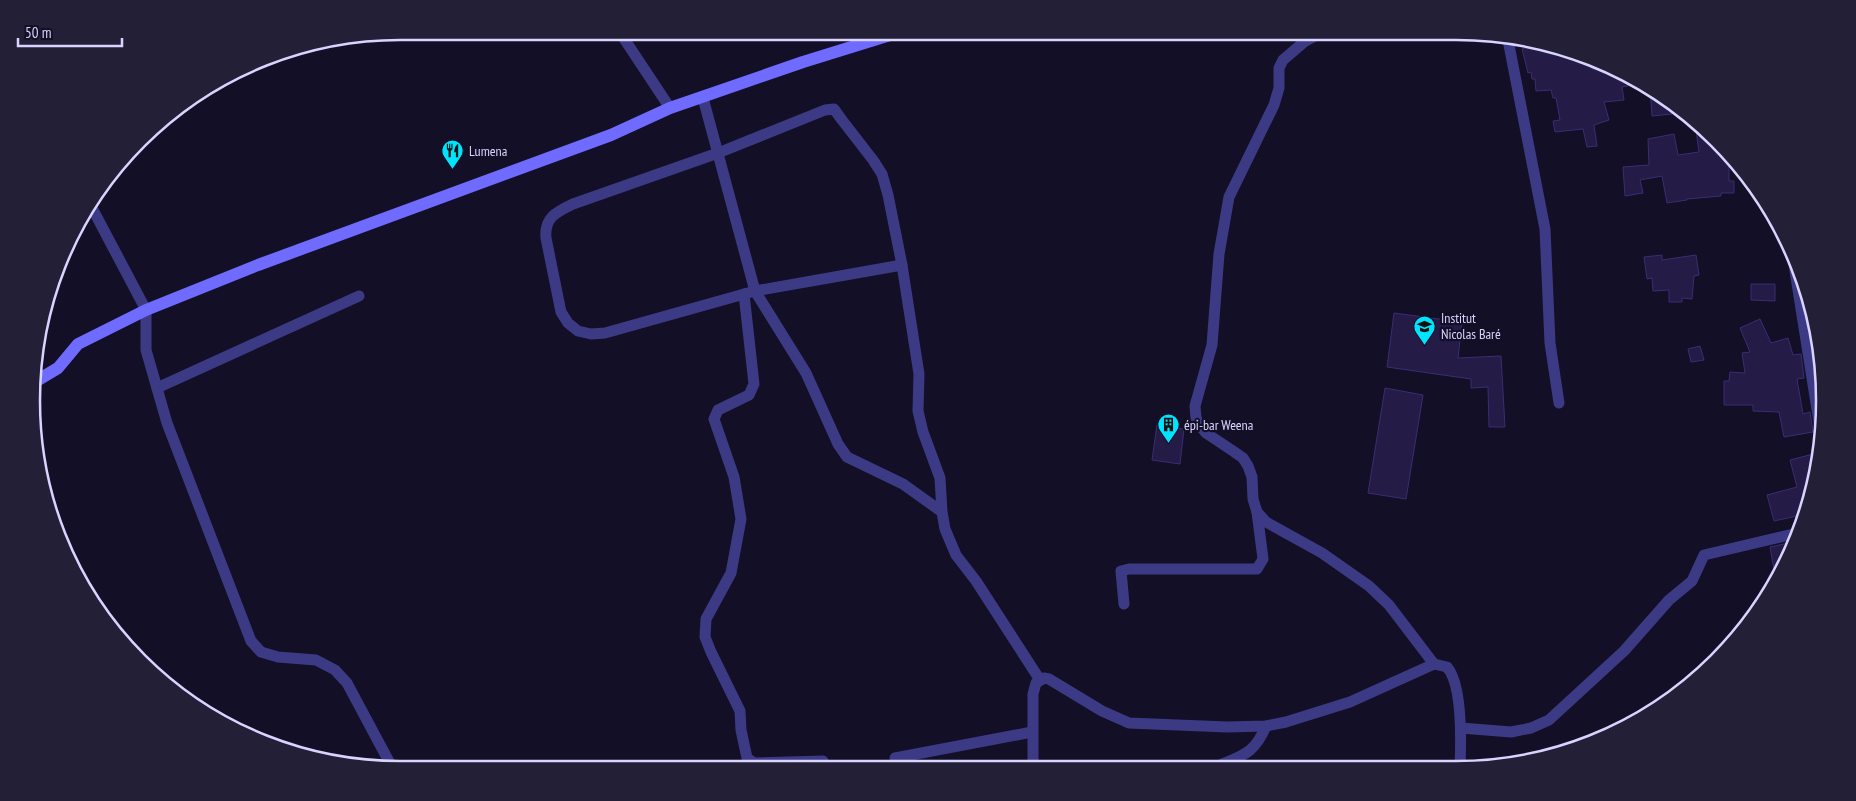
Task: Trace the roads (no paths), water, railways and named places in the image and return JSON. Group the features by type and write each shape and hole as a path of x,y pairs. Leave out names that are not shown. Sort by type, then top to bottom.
{"main road":[{"path":"41,378 58,368 78,344 146,310 258,265 611,136 670,108 864,40"}],"street":[{"path":"625,40 670,108"},
{"path":"1124,604 1121,571 1129,568 1257,569 1263,558 1257,512 1253,499 1252,477 1248,466 1243,458 1200,426 1196,418 1195,406 1212,346 1219,254 1229,197 1274,105 1279,88 1279,68 1283,60 1308,40"},
{"path":"1509,44 1545,229 1550,344 1558,403"},
{"path":"703,98 718,153 750,292 754,384 749,395 718,410 714,419 734,477 742,519 731,573 706,619 705,637 710,652 740,711 747,758 751,761"},
{"path":"902,265 750,292 605,333 591,334 578,331 568,323 561,312 545,228 550,218 561,210 718,153 826,110 834,109 865,148 882,174 888,195 902,265 919,374 918,411 923,432 940,478 945,528 956,555 976,581 1040,680"},
{"path":"94,211 146,310 146,350 167,423 251,641 260,652 278,657 316,660 336,670 347,682 389,761"},
{"path":"750,292 806,373 838,444 848,457 903,484 942,512"},
{"path":"157,388 359,296"},
{"path":"1802,299 1813,358"},
{"path":"1257,512 1266,522 1322,553 1369,586 1389,605 1434,664"},
{"path":"1461,728 1511,732 1531,728 1549,720 1624,651 1669,600 1692,581 1704,555 1790,535"},
{"path":"1033,761 1033,694 1036,683 1044,678 1049,678 1102,710 1129,723 1227,727 1266,726 1286,722 1350,702 1434,664 1447,667 1454,680 1461,728 1460,761"},
{"path":"1230,761 1254,748 1260,741 1266,726"},
{"path":"896,758 1032,732"},
{"path":"800,761 823,760"}],"place":[{"name":"Lumena","path":"453,170"},
{"name":"Institut Nicolas Baré","path":"1425,345"},
{"name":"épi-bar Weena","path":"1168,444"}]}
